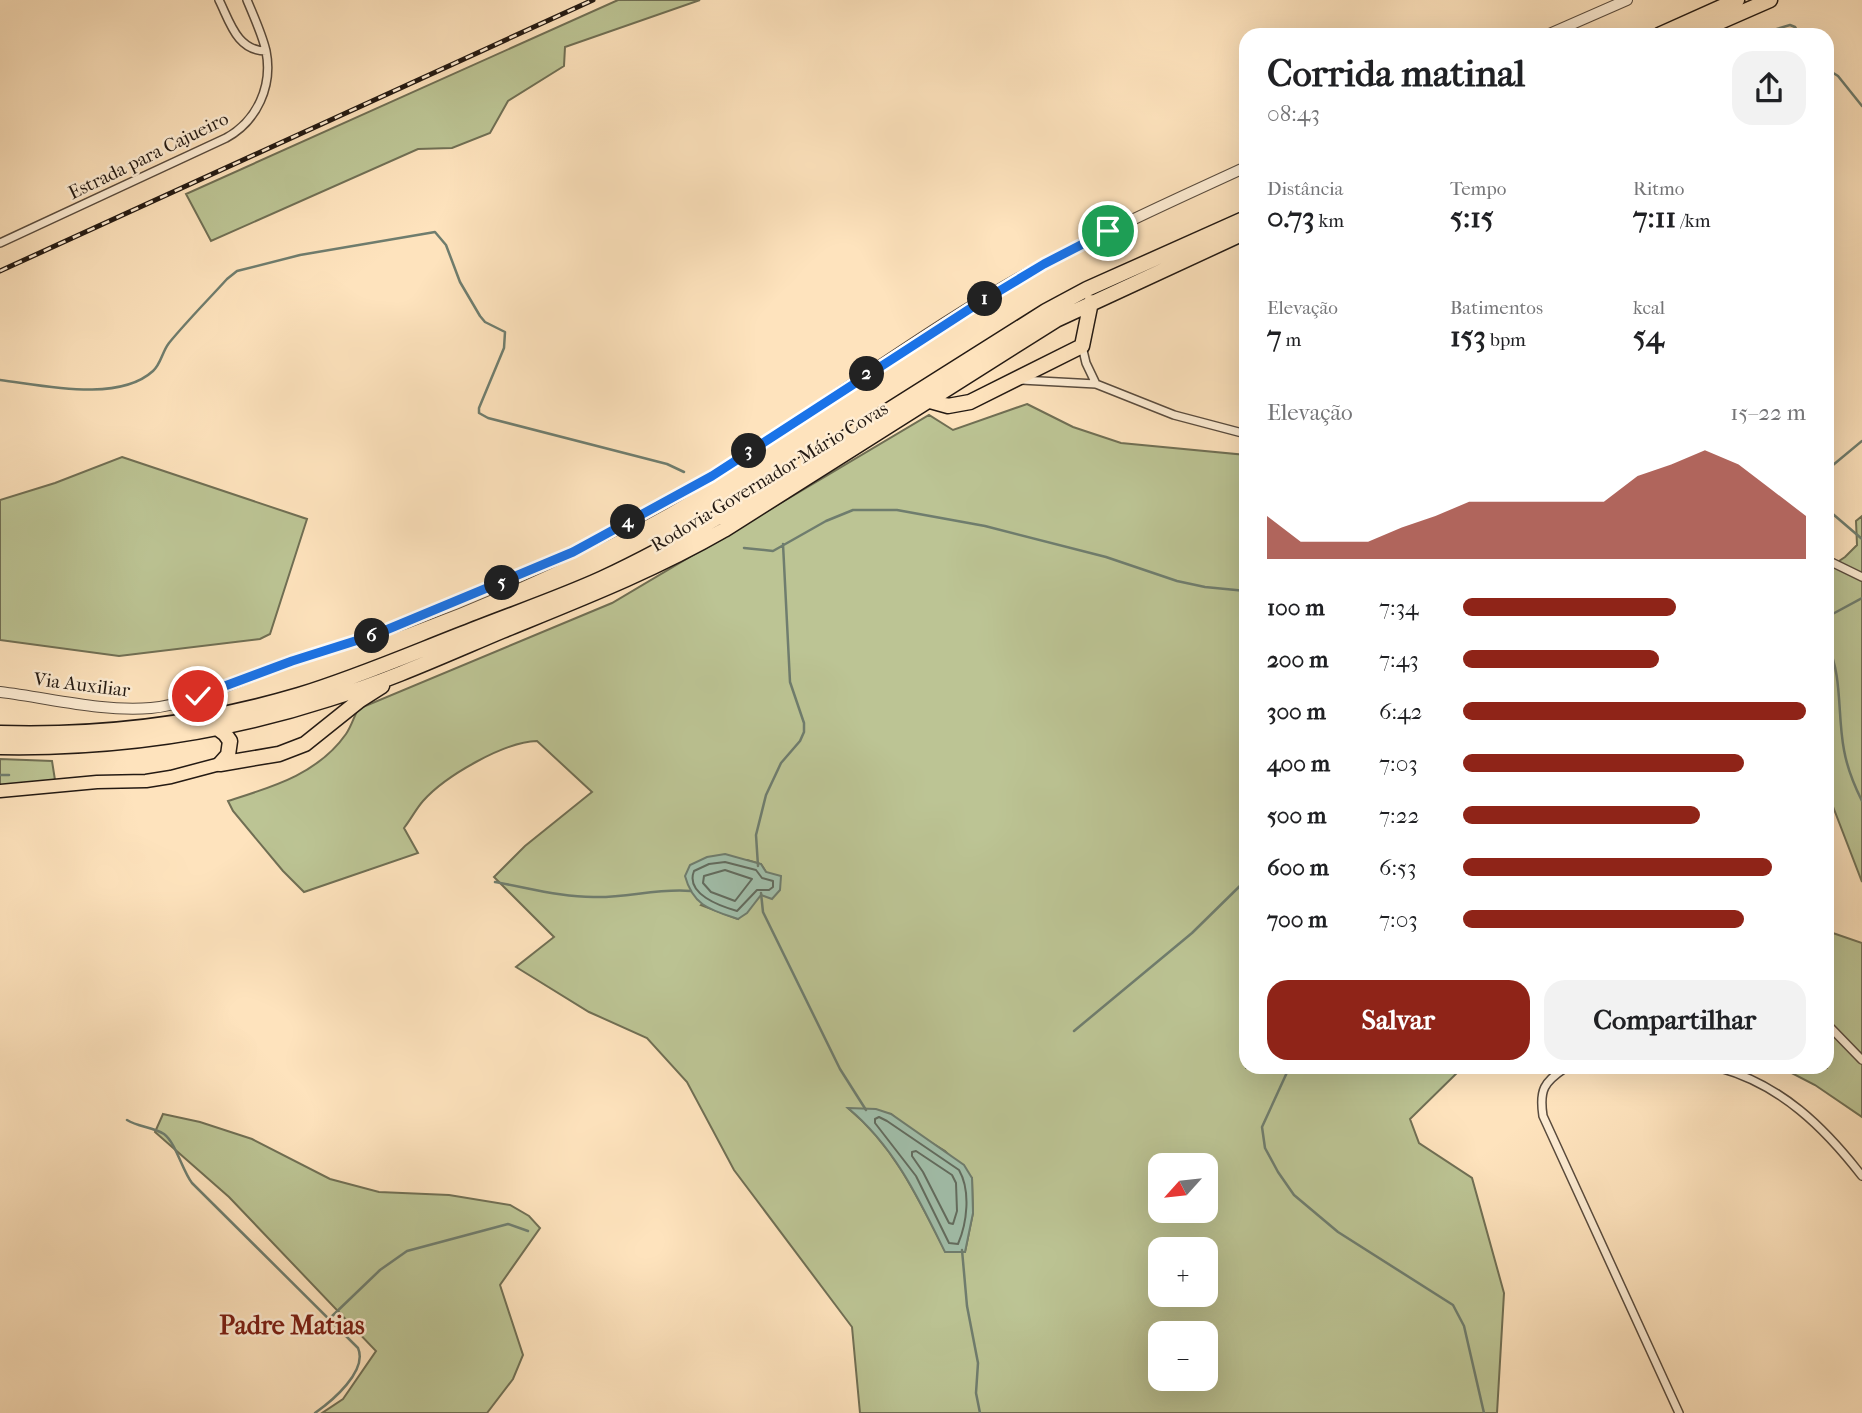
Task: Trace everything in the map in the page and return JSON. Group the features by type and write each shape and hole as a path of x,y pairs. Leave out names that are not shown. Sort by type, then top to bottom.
{"highway":[{"path":"1675,28 1737,0"},
{"path":"1706,28 1770,0"},
{"name":"Rodovia Governador Mário Covas","path":"0,733 110,731 185,722 254,708 378,667 598,580 675,542 727,512 1046,311 1087,289 1239,221"},
{"name":"Rodovia Governador Mário Covas","path":"0,747 69,748 187,736 286,712 332,699 419,666 597,594 684,554 1056,320 1239,235"},
{"path":"930,401 948,406 970,402 1082,346 1091,302"},
{"path":"220,764 279,754 305,744 360,700 419,666"},
{"path":"217,728 230,741 228,755 220,764"}],"main road":[{"path":"0,790 146,781 220,764"}],"street":[{"path":"219,0 241,43 255,50 266,51 247,0"},
{"path":"1564,28 1627,0"},
{"name":"Estrada para Cajueiro","path":"0,243 240,130 257,110 264,92 268,72 266,51"},
{"name":"Via Auxiliar","path":"0,692 112,708 154,708 198,696 292,661 364,639 490,588 573,552 712,476 864,376 1044,264 1239,170"},
{"path":"1082,346 1086,363 1096,384"},
{"path":"1016,380 1096,384 1174,415 1239,432"},
{"path":"1834,563 1862,577"},
{"path":"1834,1031 1862,1060"},
{"path":"1556,1074 1544,1087 1541,1104 1543,1116 1679,1413"},
{"path":"1743,1074 1786,1098 1837,1143 1862,1176"}],"shaded area":[{"path":"618,0 700,0 565,47 564,66 508,101 490,133 452,148 418,149 211,241 186,194"},
{"path":"1027,404 1073,427 1121,443 1239,454 1239,1074 1456,1074 1410,1119 1419,1143 1472,1178 1504,1293 1497,1413 860,1413 852,1327 734,1170 687,1082 647,1038 589,1012 516,967 554,937 494,877 525,846 592,792 537,741 508,747 460,771 423,801 404,828 418,853 304,892 233,811 228,801 293,777 322,759 346,734 358,709 612,603 929,415 953,430","holes":["747,860 761,864 766,872 761,895 738,919 701,905","849,1109 891,1114 906,1127 945,1151 972,1178 973,1213 965,1252 945,1251 893,1157"]},
{"path":"122,457 307,519 270,634 260,639 119,656 0,640 0,500 55,483"},
{"path":"1862,516 1862,882 1834,809 1834,564 1857,545 1856,521"},
{"path":"0,759 52,761 55,780 0,791"},
{"path":"1834,933 1862,943 1862,1117 1794,1074 1834,1074"},
{"path":"163,1114 200,1122 252,1139 330,1179 379,1192 449,1195 510,1205 529,1216 540,1228 500,1285 523,1355 513,1379 487,1413 322,1413 343,1399 376,1351 229,1197 155,1132"}],"water":[{"path":"725,854 761,864 766,872 781,876 780,890 772,899 761,895 747,913 738,919 704,905 693,894 685,876 690,865 707,857"},
{"path":"848,1108 876,1109 891,1114 964,1165 972,1178 973,1213 965,1252 945,1252 915,1193 892,1156"}],"waterway":[{"path":"1780,28 1790,25 1796,28"},
{"path":"1834,73 1862,106"},
{"path":"0,380 79,389 120,387 138,381 156,368 169,343 237,271 300,255 435,232 446,245 460,282 480,316 485,322 505,332 504,348 479,413 488,418 667,464 684,472"},
{"path":"1834,464 1862,441"},
{"path":"744,548 773,551 826,521 853,510 897,510 985,526 1106,557 1177,581 1239,590"},
{"path":"1834,515 1862,539"},
{"path":"758,866 756,835 766,795 781,763 800,741 804,732 804,723 790,682 783,544"},
{"path":"1834,613 1862,598"},
{"path":"1834,665 1845,756 1862,801"},
{"path":"0,775 9,775"},
{"path":"495,882 585,897 691,891"},
{"path":"1074,1031 1192,933 1239,887"},
{"path":"761,893 763,912 840,1069 866,1110"},
{"path":"1286,1074 1262,1127 1265,1148 1278,1172 1294,1195 1338,1232 1453,1305 1464,1326 1484,1413"},
{"path":"127,1120 164,1134 192,1183 358,1348 360,1357 353,1376 339,1393 315,1413"},
{"path":"329,1319 380,1270 407,1251 508,1224 528,1231"},
{"path":"962,1250 967,1306 978,1363 976,1393 980,1413"}],"railway":[{"path":"0,271 593,0"}],"district":[{"name":"Padre Matias","path":"292,1325"}],"route":[{"path":"198,696 292,661 374,635 573,552 712,476 971,308 1044,264 1108,231"}]}
